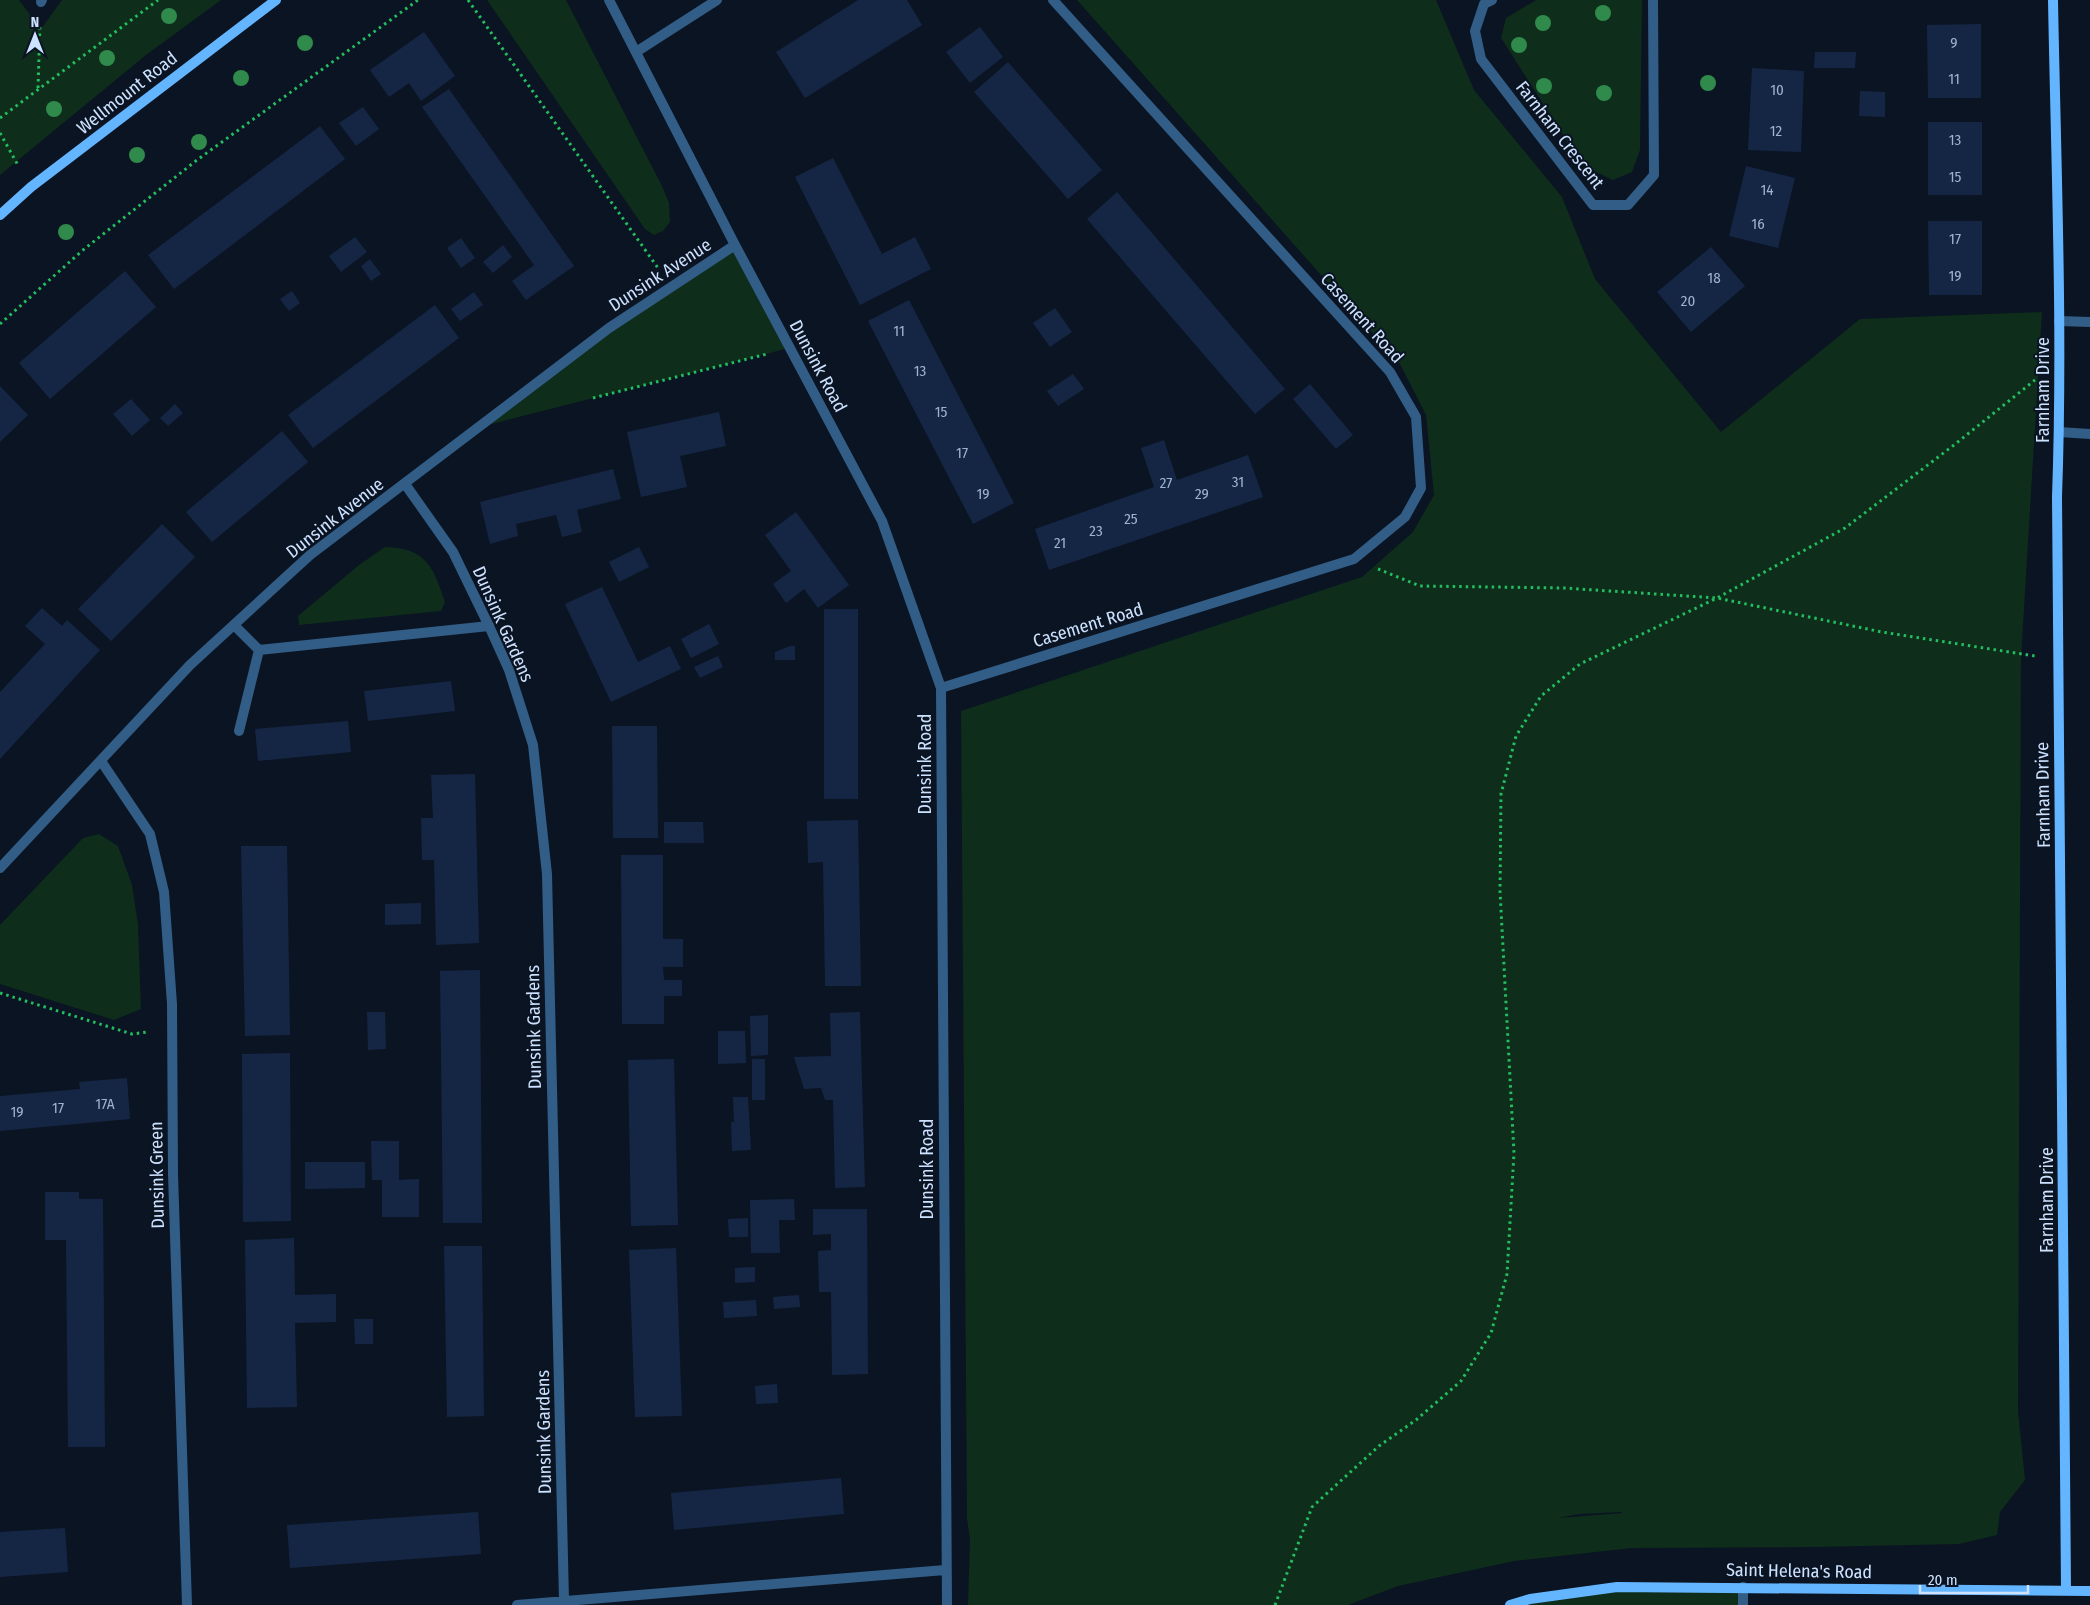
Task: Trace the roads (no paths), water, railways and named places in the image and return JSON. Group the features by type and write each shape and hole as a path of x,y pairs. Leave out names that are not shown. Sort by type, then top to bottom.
{"street":[{"name":"Wellmount Road","path":"0,215 31,187 276,0"},
{"name":"Dunsink Road","path":"609,0 735,245 882,521 941,688 945,1570 947,1605"},
{"path":"636,52 717,0"},
{"name":"Casement Road","path":"941,688 1354,559 1405,517 1421,488 1416,417 1390,372 1053,0"},
{"name":"Farnham Crescent","path":"1492,0 1484,4 1474,31 1481,59 1593,205 1628,205 1654,175 1653,0"},
{"name":"Farnham Drive","path":"2054,0 2059,321 2057,498 2066,1590"},
{"name":"Dunsink Avenue","path":"0,868 190,665 310,555 609,328 735,245"},
{"path":"2059,321 2090,322"},
{"path":"2059,432 2090,434"},
{"name":"Dunsink Gardens","path":"405,484 452,552 489,626 509,670 533,745 547,874 564,1600"},
{"path":"234,625 259,650"},
{"path":"259,650 489,626"},
{"path":"239,732 259,650"},
{"name":"Dunsink Green","path":"101,761 150,834 164,892 172,1030 173,1174 187,1605"},
{"path":"517,1605 945,1570"},
{"name":"Saint Helena's Road","path":"1510,1605 1530,1599 1617,1587 2090,1591"},
{"path":"1743,1587 1743,1605"}]}
